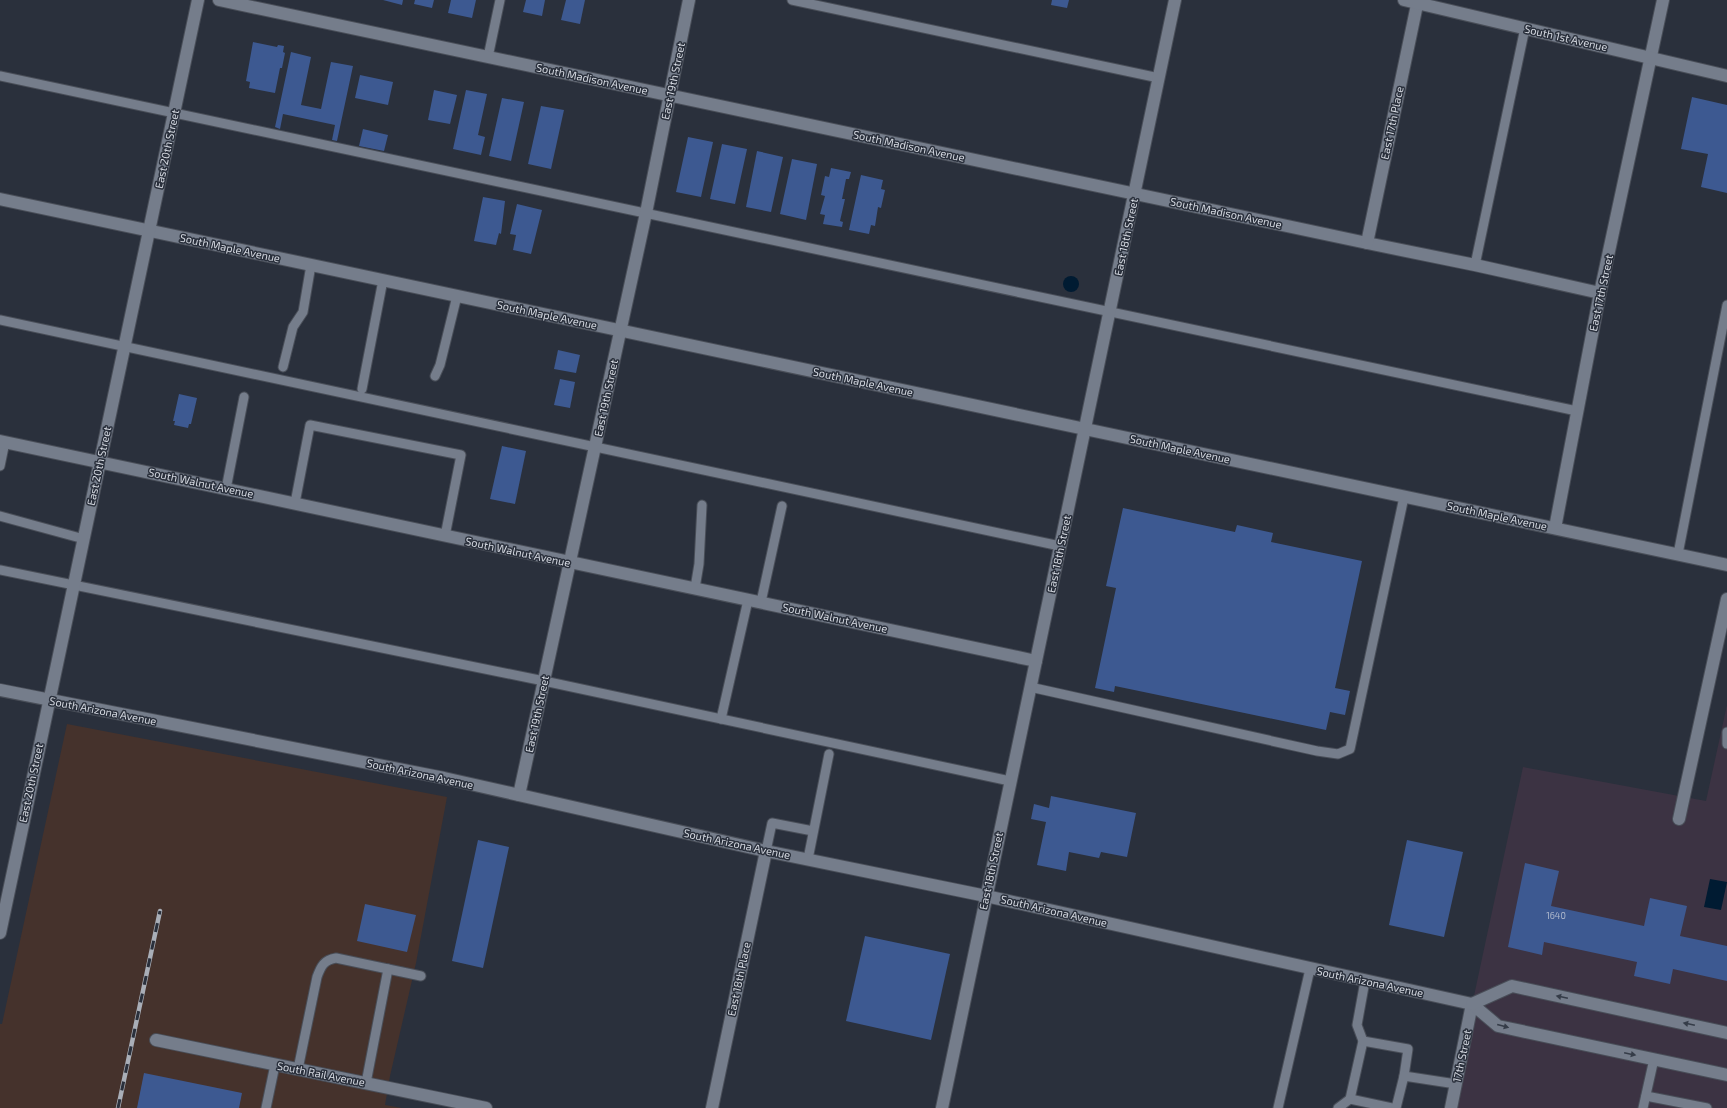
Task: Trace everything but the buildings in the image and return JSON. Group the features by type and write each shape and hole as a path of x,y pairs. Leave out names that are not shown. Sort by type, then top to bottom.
{"street":[{"name":"East 20th Street","path":"0,933 48,700 84,539 198,0"},
{"name":"South Madison Avenue","path":"218,0 1475,265 1600,293"},
{"name":"East 19th Street","path":"520,795 646,213 689,0"},
{"name":"East 18th Street","path":"942,1108 1175,0"},
{"name":"South 1st Avenue","path":"1404,0 1418,1 1727,76"},
{"name":"East 17th Street","path":"1555,528 1600,293 1663,0"},
{"name":"East 17th Place","path":"1367,243 1418,1"},
{"name":"South Maple Avenue","path":"0,199 1727,565"},
{"name":"South Walnut Avenue","path":"3,441 570,563 762,602 1036,661"},
{"path":"1679,819 1727,599"},
{"name":"South Arizona Avenue","path":"0,690 444,778 766,851 986,896 1472,1004 1498,1026 1727,1075"},
{"name":"East 18th Place","path":"712,1108 766,851"},
{"path":"1472,1004 1512,986 1727,1033"},
{"name":"17th Street","path":"1451,1108 1472,1004"},
{"name":"South Rail Avenue","path":"156,1040 486,1108"}],"lane":[{"path":"488,57 500,0"},
{"path":"792,0 1159,78"},
{"path":"1475,265 1525,28"},
{"path":"0,76 1577,411"},
{"path":"283,367 293,327 302,312 311,265"},
{"path":"362,389 383,280"},
{"path":"435,376 440,365 457,296"},
{"path":"1678,554 1727,305"},
{"path":"0,320 1060,546"},
{"path":"226,489 244,397"},
{"path":"295,504 310,425 461,455 445,536"},
{"path":"0,466 3,441"},
{"path":"1030,687 1317,751 1338,754 1350,749 1404,497"},
{"path":"695,588 699,564 702,505"},
{"path":"762,602 782,506"},
{"path":"0,516 84,539"},
{"path":"0,570 544,681 1010,781"},
{"path":"721,719 748,600"},
{"path":"1727,732 1727,744"},
{"path":"808,859 829,754"},
{"path":"766,851 772,823 814,832"},
{"path":"298,1069 317,977 321,967 327,960 336,958 421,976"},
{"path":"366,1083 388,969"},
{"path":"1278,1108 1310,969"},
{"path":"1338,1108 1350,1099 1363,1041 1357,1025 1365,981"},
{"path":"1363,1041 1408,1049 1404,1076 1396,1108"},
{"path":"1643,1108 1654,1059"},
{"path":"266,1108 275,1065"},
{"path":"1404,1076 1456,1084"},
{"path":"1646,1096 1707,1108"},
{"path":"1350,1099 1392,1108"}],"shaded area":[{"path":"1727,705 1727,1108 1450,1108 1523,767 1706,801"},
{"path":"67,724 447,797 416,963 390,1076 385,1105 402,1108 0,1108 0,1024 2,1024"}],"water":[{"path":"1068,276 1074,276 1079,281 1077,290 1074,292 1068,292 1063,287 1063,281"},
{"path":"1710,879 1727,882 1721,910 1704,907"}],"railway":[{"path":"118,1108 160,911"}]}
